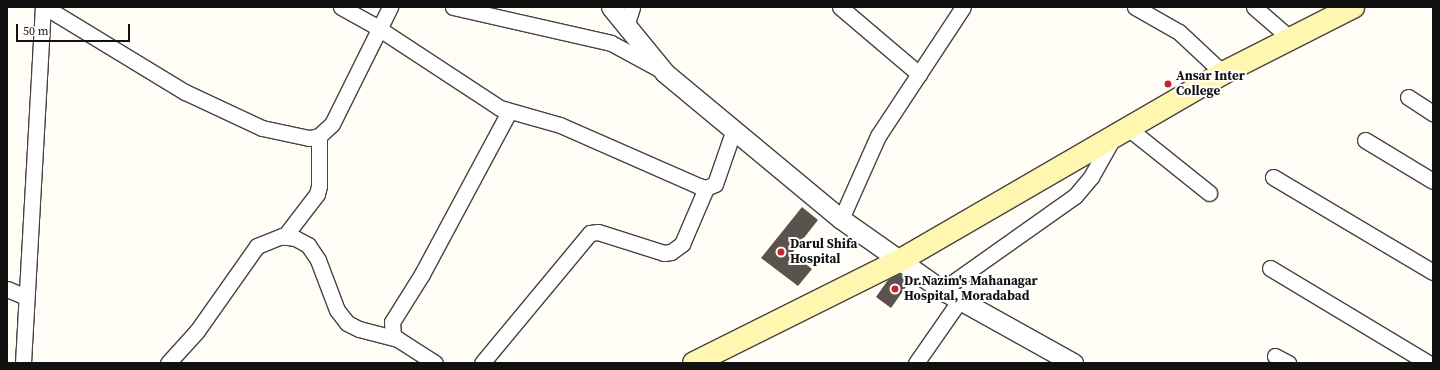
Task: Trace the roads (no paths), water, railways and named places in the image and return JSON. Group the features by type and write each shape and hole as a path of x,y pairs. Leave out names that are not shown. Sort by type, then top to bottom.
{"main road":[{"path":"694,363 899,261 1223,73 1353,7"}],"street":[{"path":"22,363 44,7 185,92 262,128 303,137 319,136 332,124 390,7"},
{"path":"341,7 379,29 509,112 560,125 615,151 706,188"},
{"path":"453,7 611,43 665,73 734,129 841,220 942,290 1073,363"},
{"path":"611,7 665,73"},
{"path":"626,26 632,7"},
{"path":"840,7 919,74"},
{"path":"841,220 878,136 963,7"},
{"path":"1135,7 1179,32 1223,73"},
{"path":"1254,7 1291,39"},
{"path":"1408,97 1433,113"},
{"path":"435,363 398,339 391,331 392,322 422,274 509,112"},
{"path":"482,363 590,233 598,232 664,253 671,252 682,244 706,188 715,184 734,129"},
{"path":"942,290 1059,210 1075,196 1091,177 1121,132 1209,193"},
{"path":"284,237 316,194 319,186 319,136"},
{"path":"1365,140 1433,181"},
{"path":"1272,177 1433,272"},
{"path":"168,363 197,331 257,246 284,237 296,238 308,245 318,260 337,310 347,323 359,329 398,339"},
{"path":"1270,268 1428,363"},
{"path":"7,289 26,297"},
{"path":"916,363 960,300"}],"place":[{"name":"Ansar Inter College","path":"1168,84"},
{"name":"Darul Shifa Hospital","path":"781,252"},
{"name":"Dr.Nazim's Mahanagar Hospital, Moradabad","path":"895,289"}]}
